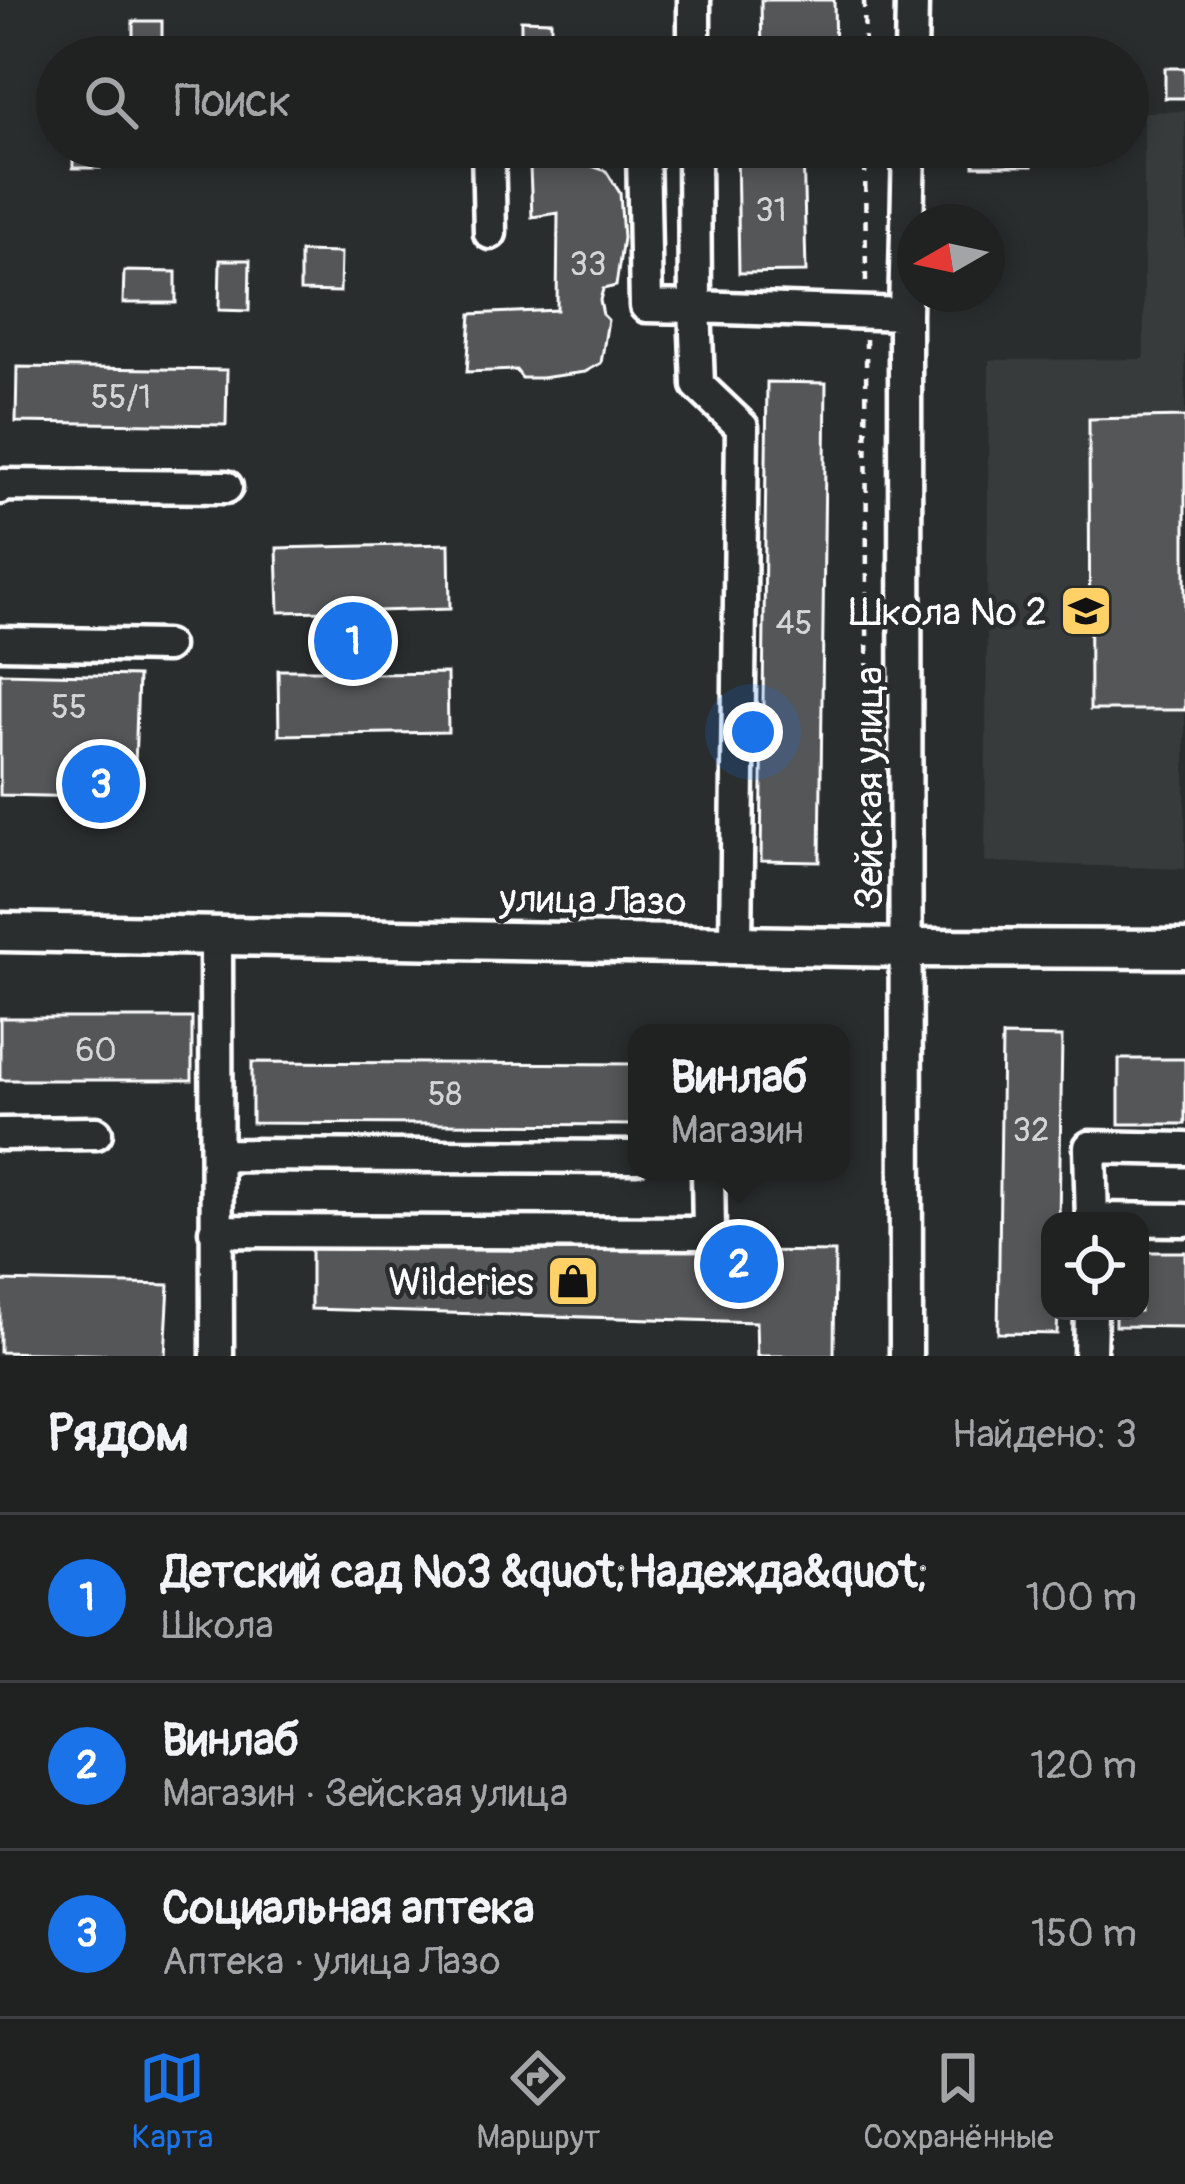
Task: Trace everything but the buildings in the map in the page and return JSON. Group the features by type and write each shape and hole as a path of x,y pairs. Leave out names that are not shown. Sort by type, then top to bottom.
{"main road":[{"name":"улица Лазо","path":"0,932 1185,949"}],"street":[{"path":"694,0 694,36"},
{"path":"911,36 912,0"},
{"path":"488,168 490,233"},
{"path":"643,168 646,306 905,314"},
{"path":"694,168 698,386 742,428 736,944"},
{"name":"Зейская улица","path":"906,1356 908,168"},
{"path":"0,488 226,487"},
{"path":"0,643 166,646"},
{"path":"216,936 217,1356"},
{"path":"0,1134 96,1133"},
{"path":"1092,1212 1090,1147 1185,1149"},
{"path":"217,1155 628,1156"},
{"path":"215,1231 709,1233 708,1180"},
{"path":"1149,1220 1185,1220"},
{"path":"1090,1320 1090,1356"}],"path":[{"path":"864,0 865,36"},
{"path":"865,168 868,868"}],"shaded area":[{"name":"Школа № 2","path":"1185,111 1185,869 985,862 989,360 1144,359 1144,168 1149,168 1149,112"}],"place":[{"name":"Школа № 2","path":"1086,611"},
{"name":"Детский сад №3 &quot;Надежда&quot;","path":"353,641"},
{"name":"Социальная аптека","path":"101,784"},
{"name":"Винлаб","path":"739,1264"},
{"name":"Wilderies","path":"573,1281"}]}
